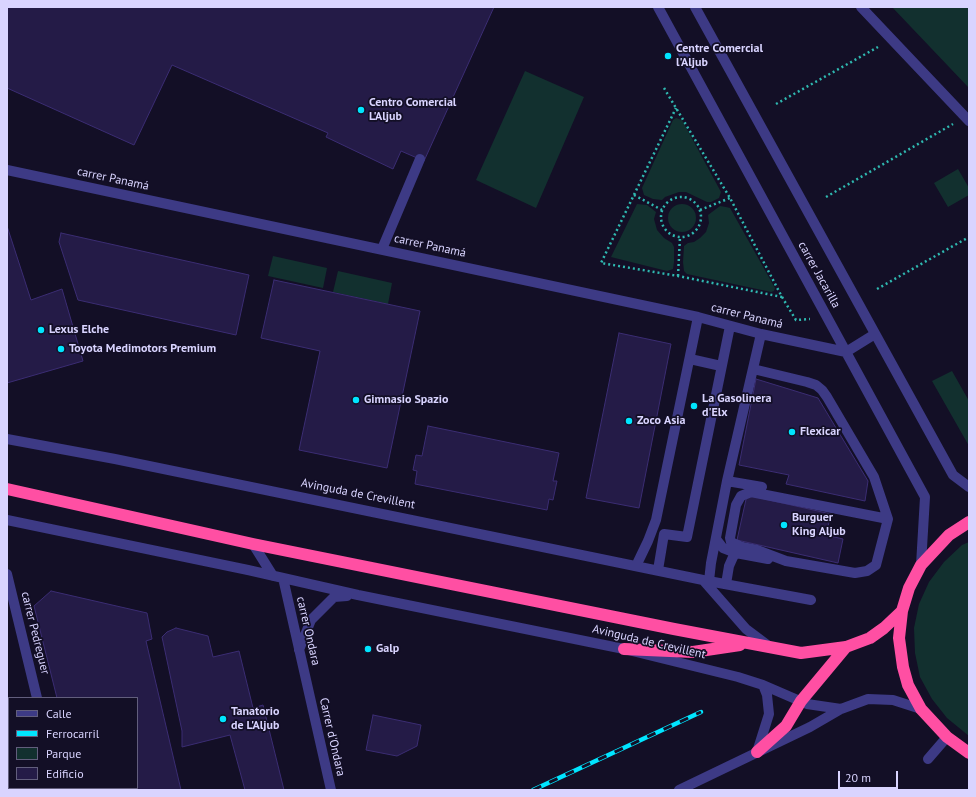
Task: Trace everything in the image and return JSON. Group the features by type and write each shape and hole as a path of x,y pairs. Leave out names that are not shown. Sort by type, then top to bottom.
{"highway":[{"name":"Avinguda de Crevillent","path":"7,489 253,544 801,653 846,648 870,638 884,628 902,611"},
{"path":"969,522 949,535 921,565 909,588 902,611 899,638 903,667 908,685 921,709 947,737 969,753"},
{"path":"624,649 693,652 749,643"},
{"path":"758,752 786,726 801,701 846,648"}],"street":[{"name":"carrer Jacarilla","path":"658,7 925,497 921,565"},
{"name":"carrer Jacarilla","path":"695,7 953,475 969,488"},
{"path":"861,7 967,119"},
{"path":"382,249 420,159"},
{"name":"carrer Panamá","path":"7,170 698,317 761,334 846,352"},
{"path":"636,566 648,542 656,520 698,317"},
{"path":"658,570 664,534 687,537 730,326"},
{"path":"706,580 761,334"},
{"path":"846,352 875,334"},
{"path":"690,359 721,366"},
{"path":"716,539 723,548 736,553 855,574 867,571 876,565 888,519 874,477 822,390 816,385 807,382 753,369"},
{"name":"Avinguda de Crevillent","path":"7,439 115,459 636,566 810,600"},
{"path":"727,481 872,509 883,513 888,519"},
{"path":"786,561 731,542 731,529 736,505 741,496 751,492 888,519"},
{"name":"Avinguda de Crevillent","path":"7,520 278,577 358,596 624,649 738,677 763,685 807,704 841,708 868,699 893,700 921,709"},
{"path":"253,544 278,577"},
{"path":"726,584 729,566 736,553"},
{"name":"carrer Pedreguer","path":"7,574 37,697"},
{"name":"carrer Ondara","path":"278,577 299,650 308,689"},
{"name":"Avinguda de Crevillent","path":"706,580 746,629 770,647"},
{"path":"299,650 311,620 334,597 358,596"},
{"path":"758,752 769,714 767,695 763,685"},
{"name":"Carrer d'Ondara","path":"308,689 331,790"},
{"path":"680,790 810,727 841,708"},
{"path":"928,759 947,737"}],"path":[{"path":"776,104 892,39"},
{"path":"664,88 730,198 782,297 796,320 827,317"},
{"path":"676,108 601,263 678,276 782,297"},
{"path":"826,196 967,119"},
{"path":"634,194 662,210"},
{"path":"673,198 689,198 696,203 700,210 702,216 698,229 693,234 686,237 672,235 666,231 662,224 662,210 673,198"},
{"path":"700,210 730,198"},
{"path":"678,276 680,237"},
{"path":"877,290 969,237"}],"green space":[{"path":"892,7 969,7 969,88"},
{"path":"525,71 584,97 536,208 476,180"},
{"path":"676,118 682,120 721,192 719,198 711,202 707,202 686,192 679,192 665,197 662,200 653,199 644,195 642,188 673,120"},
{"path":"958,169 969,188 969,195 948,207 934,183"},
{"path":"637,204 647,205 656,212 654,219 657,230 664,238 672,243 674,247 673,269 667,271 611,257"},
{"path":"682,204 692,208 696,218 692,228 682,232 672,228 668,218 672,208"},
{"path":"720,206 730,208 775,288 774,291 771,292 687,274 684,271 684,246 688,243 694,242 706,232 709,223 708,215"},
{"path":"273,256 327,268 323,288 268,276"},
{"path":"338,271 392,283 388,304 333,292"},
{"path":"952,371 969,401 969,446 932,381"},
{"path":"969,542 969,736 947,718 932,699 920,677 915,653 914,628 919,604 929,582 944,562 962,545"}],"building":[{"name":"Centro Comercial L'Aljub","path":"7,7 494,7 424,161 401,151 393,169 326,137 328,133 172,65 134,145 7,88"},
{"name":"Lexus Elche","path":"7,226 31,300 62,289 83,361 7,383"},
{"path":"61,233 249,275 236,335 78,300 59,242"},
{"name":"Gimnasio Spazio","path":"274,280 420,311 387,468 299,450 320,351 261,338"},
{"name":"Zoco Asia","path":"619,333 671,344 639,508 586,498"},
{"name":"Flexicar","path":"756,379 818,398 868,481 865,501 786,484 789,475 739,465"},
{"path":"428,426 559,453 553,481 557,481 553,500 549,499 547,510 415,484 417,471 413,470 416,455 422,456"},
{"name":"Burguer King Aljub","path":"747,495 831,514 826,535 843,539 838,563 737,540"},
{"path":"51,591 147,613 152,639 146,641 181,790 80,790 138,789 138,697 57,697 34,606"},
{"name":"Tanatorio de L'Aljub","path":"176,628 208,636 213,657 239,651 253,708 263,705 284,790 245,790 230,735 182,747 182,731 162,637 167,632"},
{"path":"373,715 421,725 417,746 397,756 366,750"}],"railway":[{"path":"533,790 701,712"}],"place":[{"name":"Centre Comercial l'Aljub","path":"668,56"},
{"name":"Centro Comercial L'Aljub","path":"361,110"},
{"name":"Lexus Elche","path":"41,330"},
{"name":"Toyota Medimotors Premium","path":"61,349"},
{"name":"Gimnasio Spazio","path":"356,400"},
{"name":"La Gasolinera d'Elx","path":"694,406"},
{"name":"Zoco Asia","path":"629,421"},
{"name":"Flexicar","path":"792,432"},
{"name":"Burguer King Aljub","path":"784,525"},
{"name":"Galp","path":"368,649"},
{"name":"Tanatorio de L'Aljub","path":"223,719"}]}
